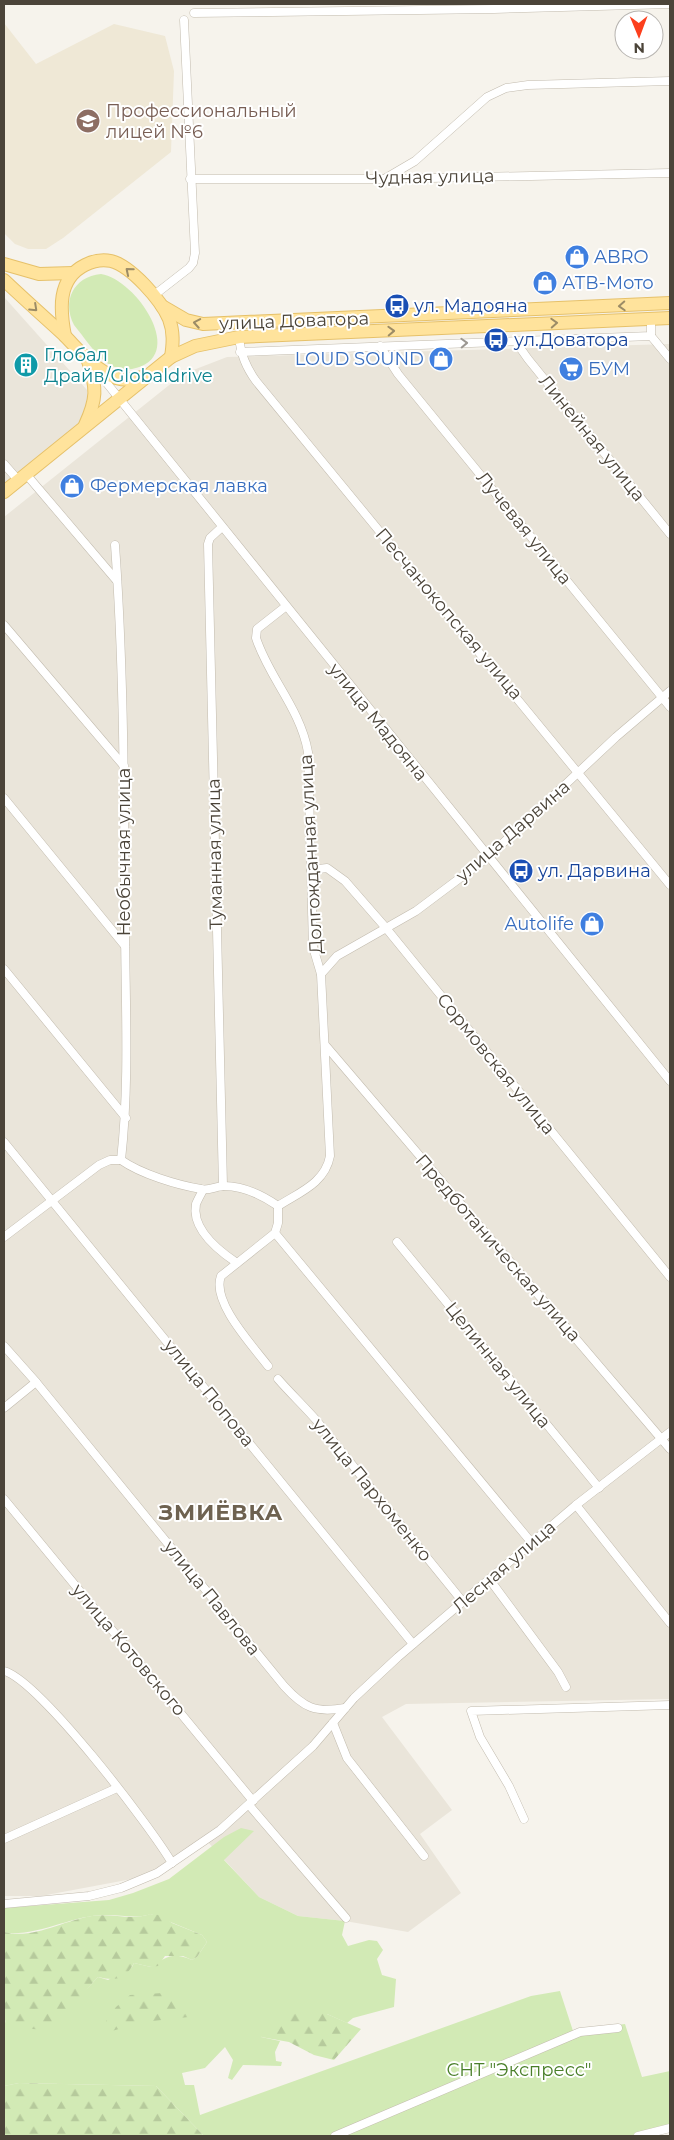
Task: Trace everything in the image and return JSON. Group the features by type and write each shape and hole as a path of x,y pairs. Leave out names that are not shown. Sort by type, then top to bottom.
{"main road":[{"path":"4,264 39,274 73,272 95,261 111,261 126,268 162,306 169,319 173,335 171,357 4,492"},
{"path":"64,336 61,318 62,298 64,288 73,272"},
{"path":"4,280 88,361 116,378 135,380 149,375"},
{"name":"улица Доватора","path":"162,306 186,320 203,324 670,303"},
{"name":"улица Доватора","path":"171,357 195,346 240,337 670,318"},
{"path":"84,428 94,407 95,398 94,380 88,361"}],"street":[{"path":"194,13 268,8 670,4"},
{"path":"153,296 182,274 193,262 195,253 190,179 184,20"},
{"path":"386,179 415,161 496,91 528,85 670,81"},
{"name":"Чудная улица","path":"190,179 386,179 670,173"},
{"path":"651,319 652,336 670,359"},
{"name":"улица Доватора","path":"240,352 652,336"},
{"name":"Песчанокопская улица","path":"240,337 240,352 246,367 256,381 670,885"},
{"name":"Линейная улица","path":"516,342 670,534"},
{"name":"Лучевая улица","path":"380,346 398,374 670,707"},
{"name":"улица Мадояна","path":"88,361 670,1081"},
{"path":"4,464 22,477 118,581"},
{"name":"Туманная улица","path":"222,527 210,538 208,544 223,1186"},
{"name":"Необычная улица","path":"115,545 122,652 124,766 126,1118 121,1160"},
{"name":"Долгожданная улица","path":"278,1206 322,1177 328,1167 330,1156 321,974 313,947 308,752 305,737 296,714 256,638 257,629 285,606"},
{"path":"4,625 124,766"},
{"name":"улица Дарвина","path":"321,974 337,956 416,911 488,858 616,737 670,691"},
{"path":"4,798 125,946"},
{"name":"Сормовская улица","path":"311,870 327,868 334,872 386,928 670,1277"},
{"path":"4,969 126,1118"},
{"name":"Предботаническая улица","path":"326,1046 670,1449"},
{"name":"улица Попова","path":"4,1142 413,1644"},
{"path":"4,1237 99,1164 110,1160 121,1160 144,1173 203,1190 223,1186 251,1190 264,1196 278,1206 278,1223 275,1233 221,1276 218,1286 227,1310 268,1366"},
{"path":"203,1190 196,1203 197,1220 210,1241 237,1263"},
{"path":"275,1233 531,1542"},
{"name":"Целинная улица","path":"397,1242 599,1488"},
{"name":"улица Павлова","path":"4,1346 36,1382 284,1686 296,1698 318,1710 344,1708"},
{"name":"улица Пархоменко","path":"278,1379 315,1419 368,1487 463,1602"},
{"path":"4,1408 36,1382"},
{"name":"Лесная улица","path":"4,1904 66,1899 121,1888 142,1881 220,1830 313,1746 344,1708 413,1644 490,1580 531,1542 670,1432"},
{"name":"улица Котовского","path":"4,1500 346,1918"},
{"path":"576,1505 670,1623"},
{"path":"490,1580 558,1672 566,1687"},
{"path":"4,1671 20,1679 57,1715 139,1814 172,1863"},
{"path":"524,1819 509,1786 480,1737 471,1711 670,1706"},
{"path":"333,1723 347,1758 424,1856"},
{"path":"4,1838 116,1788"},
{"path":"335,2136 580,2032 618,2028"},
{"path":"638,2136 670,2128"}],"shaded area":[{"name":"Профессиональный лицей №6","path":"4,23 36,64 114,24 165,36 174,71 171,152 63,238 46,249 28,249 15,244 4,233"},
{"path":"4,297 87,390 89,407 82,422 4,484"},
{"path":"670,344 670,1699 406,1704 382,1717 452,1810 420,1834 461,1893 408,1932 345,1921 298,1916 259,1897 205,1839 148,1876 41,1896 4,1896 4,517 183,374 227,357"}],"green space":[{"path":"101,274 115,279 129,289 151,319 157,335 157,350 149,362 132,369 122,369 113,366 98,355 74,325 69,307 72,292 83,280"},
{"name":"СНТ \"Экспресс\"","path":"241,1828 254,1831 224,1860 259,1897 298,1916 345,1921 342,1935 348,1946 369,1940 377,1941 383,1950 377,1959 382,1975 396,1979 394,2007 353,2018 347,2023 327,2014 261,2037 280,2041 275,2052 276,2061 282,2062 281,2066 243,2065 232,2080 228,2078 233,2060 225,2047 205,2068 182,2073 185,2085 194,2085 200,2115 531,1996 560,1991 573,2031 625,2024 642,2077 670,2071 670,2125 629,2136 204,2136 156,2086 19,2083 4,2086 4,2017 6,2023 87,1989 98,1977 108,1980 132,1967 134,1963 151,1967 170,1956 180,1956 192,1960 197,1957 207,1942 202,1935 151,1914 135,1917 95,1916 34,1931 8,1933 4,1932 4,1908 109,1900 133,1893 169,1879 224,1837"},
{"path":"150,1914 168,1916 168,1920 172,1923 202,1935 207,1942 197,1957 192,1960 183,1956 165,1956 158,1966 151,1967 134,1963 127,1973 119,1978 98,1977 69,2012 51,2026 40,2029 25,2028 6,2023 4,2016 4,1932 15,1934 37,1932 92,1916 136,1917"},
{"path":"163,1993 183,2002 198,2016 143,2022 105,2033 106,2021 116,2007 130,1995"},
{"path":"298,2008 327,2014 361,2029 334,2060 314,2055 289,2042 261,2037 276,2022"},
{"path":"19,2083 156,2086 204,2136 4,2136 4,2086"}],"place":[{"name":"Профессиональный лицей №6","path":"88,121"},
{"name":"ABRO","path":"577,257"},
{"name":"АТВ-Мото","path":"545,283"},
{"name":"ул. Мадояна","path":"397,306"},
{"name":"ул.Доватора","path":"496,340"},
{"name":"LOUD SOUND","path":"441,359"},
{"name":"Глобал Драйв/Globaldrive","path":"26,365"},
{"name":"БУМ","path":"571,369"},
{"name":"Фермерская лавка","path":"72,486"},
{"name":"ул. Дарвина","path":"521,871"},
{"name":"Autolife","path":"592,924"}],"district":[{"name":"ЗМИЁВКА","path":"221,1512"}]}
